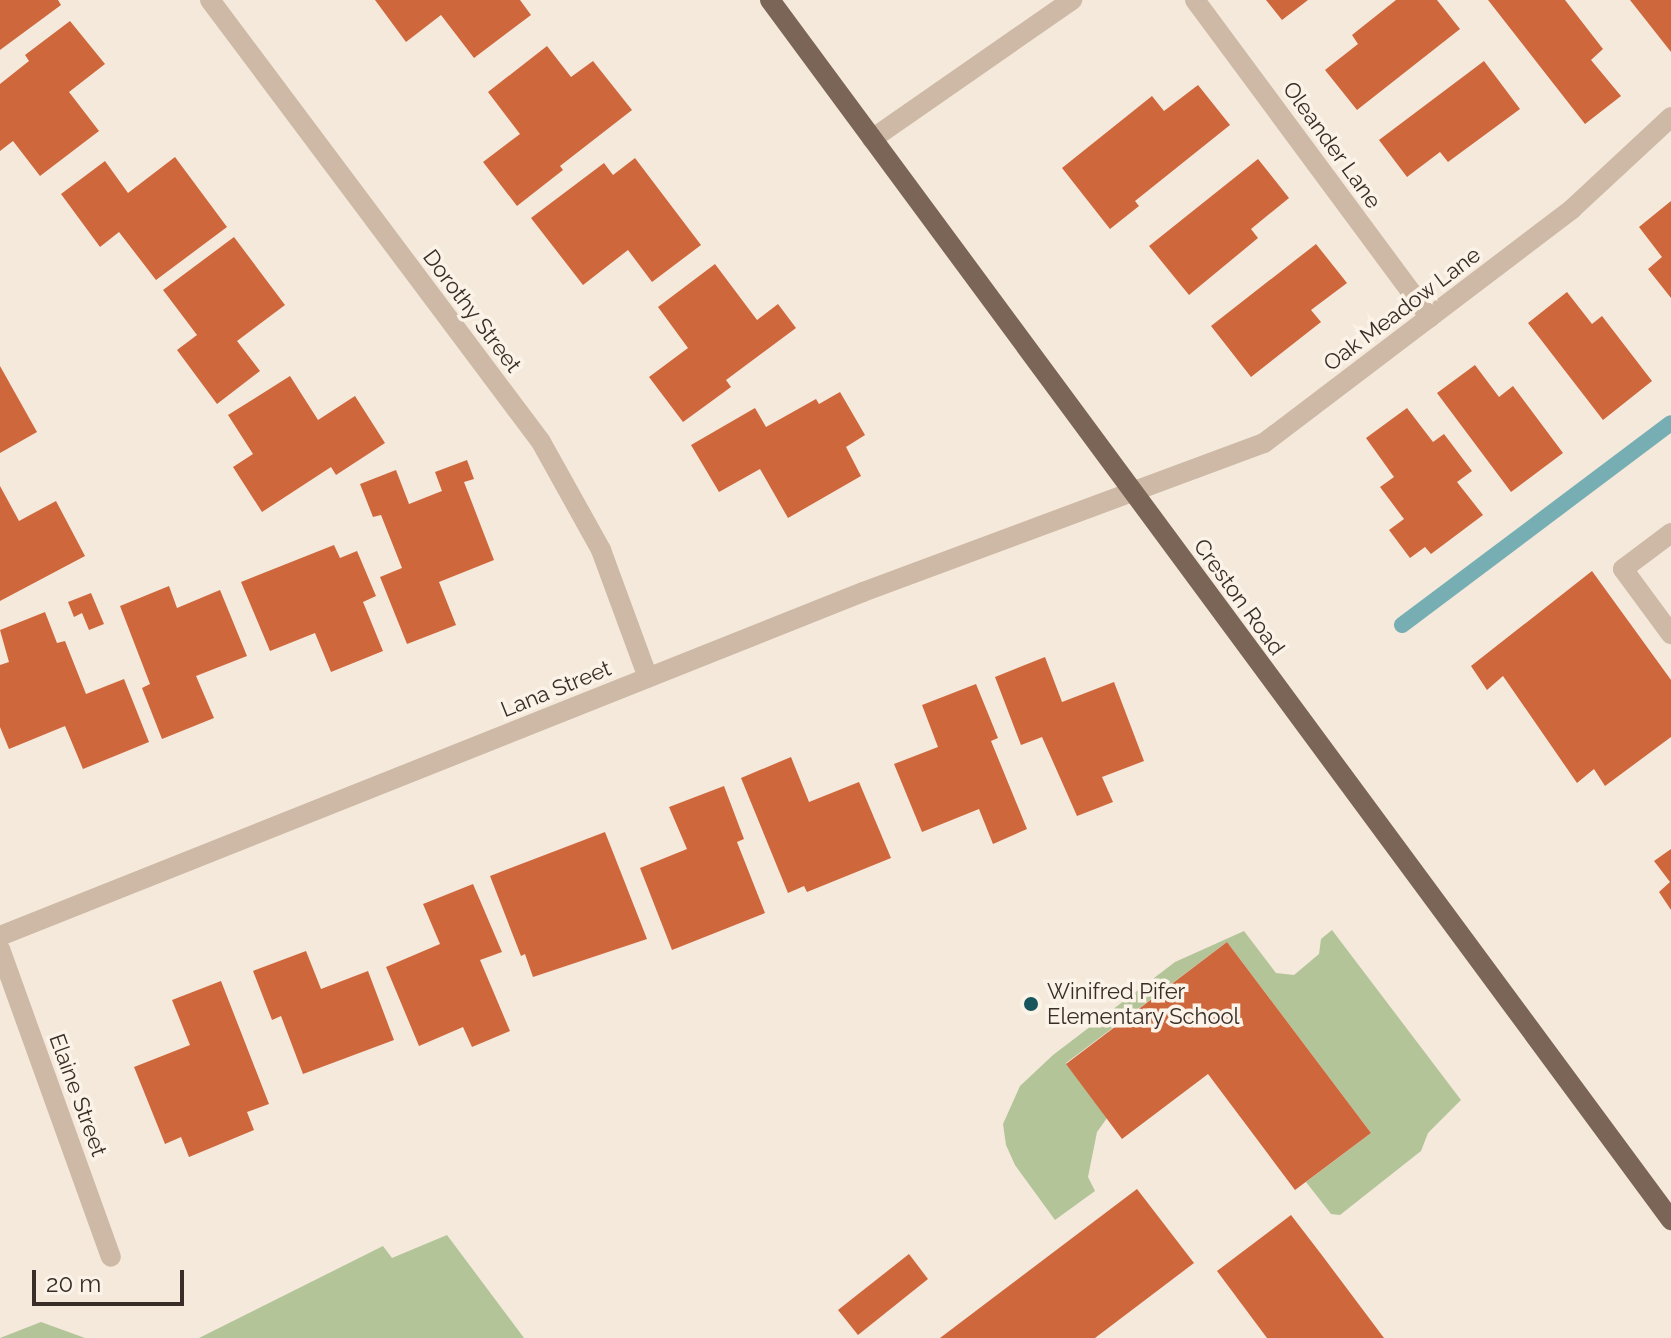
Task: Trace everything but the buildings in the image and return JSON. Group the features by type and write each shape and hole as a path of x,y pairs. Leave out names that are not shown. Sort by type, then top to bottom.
{"main road":[{"name":"Creston Road","path":"770,0 1671,1220"}],"street":[{"name":"Dorothy Street","path":"210,0 541,442 601,550 648,678"},
{"path":"872,139 1072,0"},
{"name":"Oleander Lane","path":"1195,0 1430,318"},
{"name":"Oak Meadow Lane","path":"1133,491 1264,443 1572,209 1671,117"},
{"name":"Lana Street","path":"0,936 863,592 1133,491"},
{"path":"1671,533 1623,569 1671,634"},
{"name":"Elaine Street","path":"0,949 111,1257"}],"green space":[{"path":"1332,930 1461,1100 1428,1133 1421,1151 1340,1215 1331,1214 1306,1182 1371,1133 1227,942 1066,1063 1107,1118 1097,1132 1088,1177 1095,1191 1055,1220 1015,1165 1006,1145 1003,1124 1020,1086 1053,1055 1175,962 1244,931 1276,973 1294,975 1319,954 1321,939"},
{"path":"447,1235 524,1338 199,1338 383,1246 392,1258"},
{"path":"41,1322 85,1338 0,1338"}],"waterway":[{"path":"1402,625 1671,423"}],"place":[{"name":"Winifred Pifer Elementary School","path":"1031,1004"}]}
